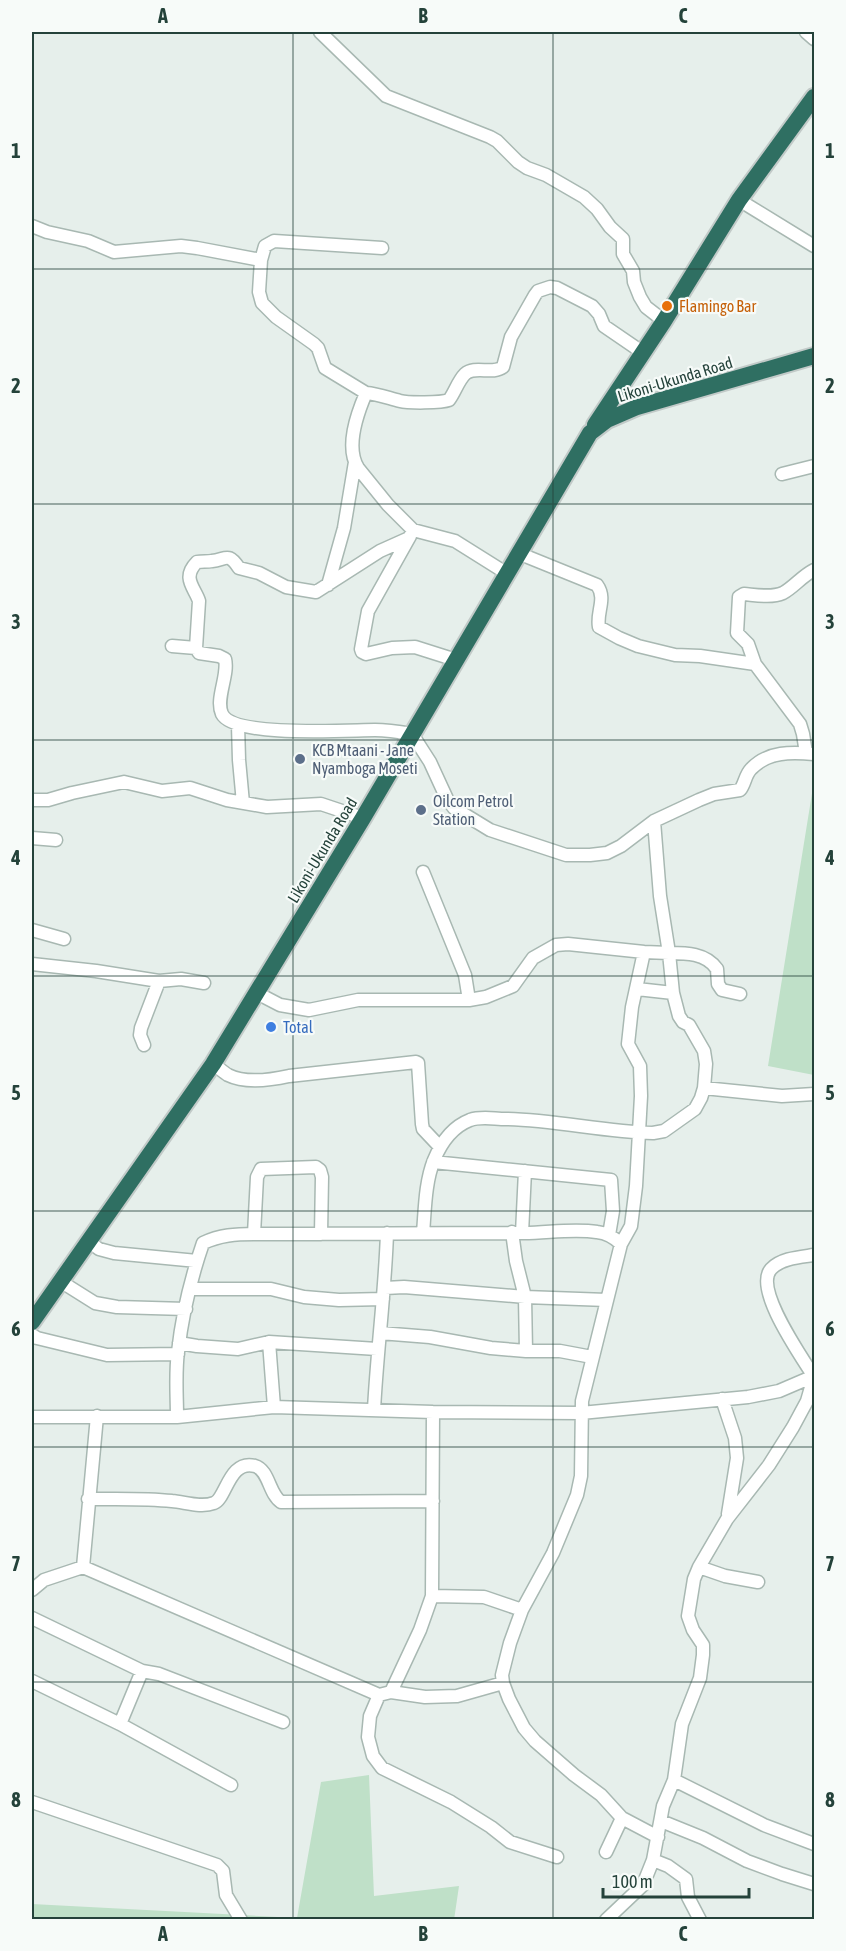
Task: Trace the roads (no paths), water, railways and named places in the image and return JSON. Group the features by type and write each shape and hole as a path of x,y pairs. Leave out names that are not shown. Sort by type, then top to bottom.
{"highway":[{"path":"590,433 664,321 739,200 814,96"},
{"name":"Likoni-Ukunda Road","path":"32,1322 213,1064 363,818 590,433 622,412 814,356"},
{"path":"622,383 618,395 622,404 628,407 645,405"}],"street":[{"path":"320,32 386,96 490,137 503,146 518,162 564,184 593,204 610,227 623,239 623,254 633,271 634,282 646,307 664,321"},
{"path":"806,32 814,39"},
{"path":"739,200 814,246"},
{"path":"32,226 47,232 88,241 114,252 181,246 261,260"},
{"path":"382,248 274,241 265,246 261,260 259,292 262,303 276,317 318,348 325,368 366,393 402,401 444,402 453,394 465,374 500,369 503,367 511,337 535,295 544,288 557,288 592,306 599,314 604,326 642,352"},
{"path":"328,585 344,528 355,462 354,429 366,393"},
{"path":"355,462 411,534"},
{"path":"782,474 814,466"},
{"path":"411,534 368,611 362,652 366,654 392,648 415,647 456,660"},
{"path":"506,573 455,541 411,534 380,551 319,592 309,592 277,584 259,573 239,568 234,561 226,558 196,562 192,567 190,582 192,591 198,596 199,601 196,648 199,653 219,656 227,661 222,691 222,714 227,719 238,724 272,730 332,732 378,730 412,734 430,762 450,805 490,830 566,855 607,853 621,846 654,822 714,794 740,790 752,768 767,758 785,753 810,753 800,724 755,664 748,644 737,633 739,597 744,594 778,595 814,570"},
{"path":"518,553 597,585 602,596 599,627 629,644 675,655 705,656 755,664"},
{"path":"172,646 196,648"},
{"path":"238,724 243,804"},
{"path":"32,800 48,800 124,782 162,791 190,788 243,804 283,807 321,804 363,818"},
{"path":"423,1233 433,1162 440,1147 455,1128 466,1121 480,1118 526,1119 638,1132 659,1132 672,1126 695,1109 705,1088 706,1064 704,1052 689,1024 681,1019 673,993 654,822"},
{"path":"32,838 56,840"},
{"path":"423,872 465,975 469,1000"},
{"path":"32,930 64,939"},
{"path":"255,992 280,1005 309,1010 358,1000 469,1000 486,997 513,986 533,958 556,945 568,944 644,952 696,954 717,969 718,984 722,990 740,994"},
{"path":"644,952 632,1007 628,1044 640,1066 641,1096 630,1226 621,1244 585,1383 581,1413 581,1476 577,1495 556,1546 522,1610 504,1662 503,1683 524,1728 535,1741 601,1795 622,1818 658,1837"},
{"path":"32,964 159,981 181,979 204,983"},
{"path":"144,1045 140,1035 141,1028 159,981"},
{"path":"637,989 673,993"},
{"path":"213,1064 229,1076 270,1080 416,1062 420,1072 423,1129 440,1147"},
{"path":"705,1088 782,1096 814,1094"},
{"path":"433,1162 611,1180 613,1211 609,1234"},
{"path":"254,1234 257,1177 261,1169 316,1167 321,1174 321,1234"},
{"path":"525,1171 516,1261 525,1297 526,1351"},
{"path":"177,1417 178,1348 190,1289 203,1243 214,1238 231,1234 572,1231 609,1234 621,1244"},
{"path":"374,1410 387,1233"},
{"path":"88,1241 99,1250 114,1253 197,1261"},
{"path":"606,1920 643,1885 653,1860 663,1806 674,1780 682,1724 700,1678 703,1655 703,1644 693,1630 688,1616 694,1579 727,1519 769,1465 793,1427 807,1401 814,1377 776,1315 766,1279 770,1269 778,1264 814,1255"},
{"path":"60,1281 95,1303 117,1307 186,1309"},
{"path":"190,1289 271,1289 304,1297 339,1300 384,1293 404,1287 525,1297 607,1300"},
{"path":"380,1334 430,1337 491,1348 560,1351 592,1357"},
{"path":"32,1335 36,1338 107,1355 197,1346 238,1348 269,1342 377,1349"},
{"path":"269,1342 274,1407"},
{"path":"32,1417 177,1417 274,1407 433,1412 581,1413 779,1391 814,1377"},
{"path":"722,1399 735,1438 737,1458 727,1519"},
{"path":"433,1412 432,1596 420,1630 370,1716 368,1737 373,1756 382,1768 451,1802 510,1842 556,1857"},
{"path":"83,1567 97,1416"},
{"path":"88,1499 213,1504 221,1497 230,1476 251,1465 258,1467 262,1472 276,1498 288,1503 432,1501"},
{"path":"32,1590 44,1581 83,1567 385,1693 425,1697 457,1696 503,1683"},
{"path":"699,1567 725,1576 758,1582"},
{"path":"432,1596 484,1597 522,1610"},
{"path":"32,1618 142,1671 159,1674 284,1722"},
{"path":"120,1724 142,1671"},
{"path":"32,1681 120,1724 231,1785"},
{"path":"674,1780 764,1825 814,1844"},
{"path":"32,1802 217,1865 223,1871 226,1895 242,1920"},
{"path":"606,1852 622,1818"},
{"path":"661,1821 703,1838 747,1861 814,1884"},
{"path":"653,1860 668,1866 686,1879 688,1897 700,1920"}],"place":[{"name":"Flamingo Bar","path":"667,306"},
{"name":"KCB Mtaani - Jane Nyamboga Moseti","path":"300,759"},
{"name":"Oilcom Petrol Station","path":"421,810"},
{"name":"Total","path":"271,1027"}]}
